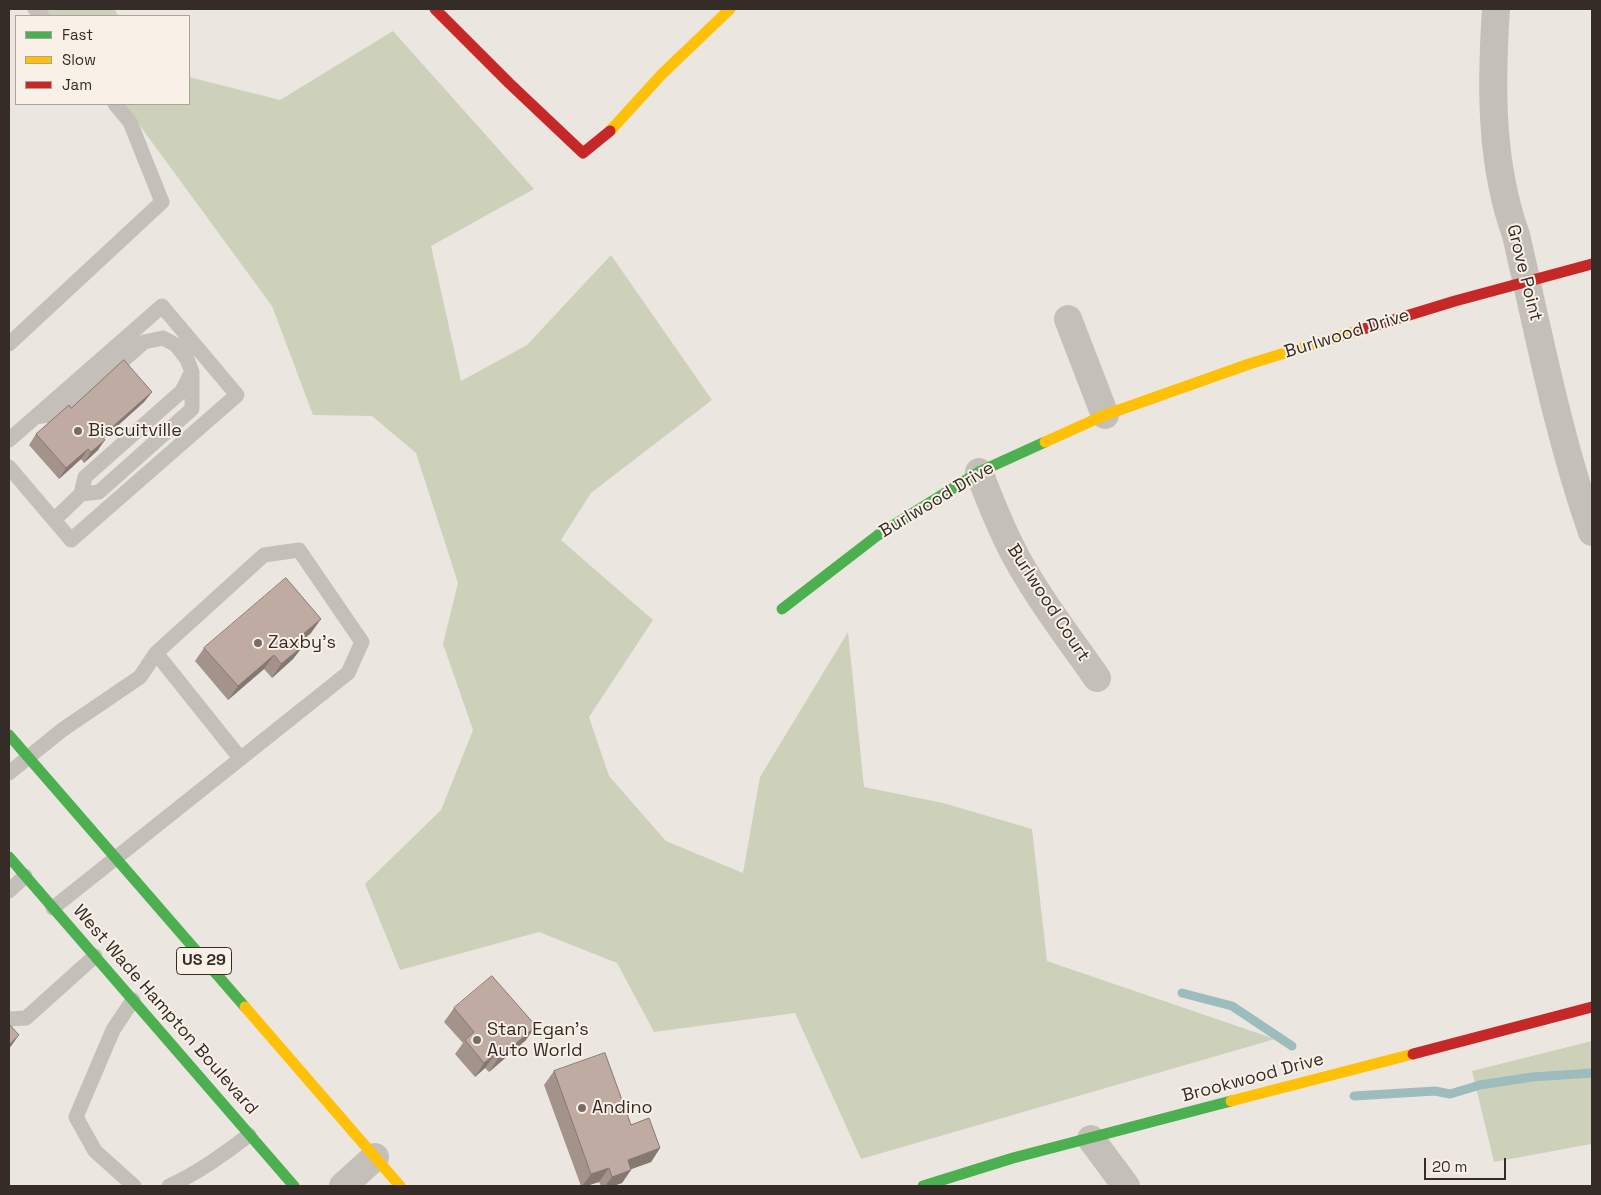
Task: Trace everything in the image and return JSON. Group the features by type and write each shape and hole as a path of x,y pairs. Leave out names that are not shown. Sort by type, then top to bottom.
{"street":[{"path":"435,9 583,153 608,132 662,74 730,9"},
{"name":"Grove Point","path":"1496,9 1493,104 1498,157 1509,215 1527,281 1552,399 1575,483 1592,532"},
{"name":"Burlwood Drive","path":"782,609 878,535 979,472 1105,415 1252,363 1455,301 1592,264"},
{"path":"1068,319 1105,415"},
{"name":"Burlwood Court","path":"979,472 995,514 1015,556 1042,600 1097,678"},
{"name":"US 29","path":"9,735 400,1186"},
{"name":"West Wade Hampton Boulevard","path":"9,857 294,1186"},
{"name":"Brookwood Drive","path":"923,1186 1013,1158 1592,1007"},
{"path":"1091,1139 1126,1186"},
{"path":"344,1186 375,1157"}],"lane":[{"path":"9,344 162,202 130,122 116,105"},
{"path":"9,440 162,306 237,395 71,540 9,466"},
{"path":"34,417 63,413 144,342 164,338 176,345 187,359 192,372 192,409 99,492 81,494 54,520"},
{"path":"9,773 62,730 140,677 156,654 264,555 299,550 362,642 348,672 53,908"},
{"path":"156,654 240,758"},
{"path":"9,891 25,876"},
{"path":"9,1019 26,1018 95,956"},
{"path":"133,1000 113,1030 76,1117 95,1151 134,1186"},
{"path":"169,1186 222,1155 249,1135"}],"green space":[{"path":"43,9 114,9 118,15 49,15"},
{"path":"393,31 534,189 431,246 461,381 527,345 611,255 712,400 591,493 561,540 653,620 589,717 609,776 666,841 743,873 760,777 848,632 864,787 943,803 1032,829 1047,961 1275,1039 861,1159 795,1013 654,1032 617,963 539,932 400,970 365,884 441,810 473,730 443,644 458,583 416,453 372,416 313,415 272,306 125,105 190,105 190,77 280,100"},
{"path":"1592,1041 1592,1146 1591,1144 1494,1162 1472,1071"}],"building":[{"name":"Biscuitville","path":"124,360 152,392 102,436 105,440 91,452 88,449 66,468 36,434 69,405 71,408"},
{"name":"Zaxby's","path":"286,578 321,619 297,639 303,646 281,664 274,655 238,686 204,648"},
{"path":"492,976 536,1026 498,1059 495,1054 484,1063 465,1040 474,1032 454,1008"},
{"path":"9,1024 19,1035 9,1045"},
{"name":"Andino","path":"605,1053 631,1125 649,1118 660,1148 628,1160 631,1170 612,1177 609,1168 591,1174 554,1071"}],"waterway":[{"path":"1182,993 1232,1006 1292,1046"},
{"path":"1354,1096 1435,1091 1450,1094 1480,1085 1532,1077 1592,1073"}],"traffic: fast":[{"path":"782,609 878,535 979,472 1045,442"},
{"path":"9,735 245,1007"},
{"path":"9,857 294,1186"},
{"path":"923,1186 1013,1158 1231,1101"}],"traffic: slow":[{"path":"610,131 662,74 730,9"},
{"path":"1045,442 1105,415 1252,363 1357,331"},
{"path":"245,1007 400,1186"},
{"path":"1231,1101 1413,1054"}],"traffic: jam":[{"path":"435,9 583,153 610,131"},
{"path":"1357,331 1455,301 1592,264"},
{"path":"1413,1054 1592,1007"}],"place":[{"name":"Biscuitville","path":"78,431"},
{"name":"Zaxby's","path":"258,643"},
{"name":"Stan Egan's Auto World","path":"477,1040"},
{"name":"Andino","path":"582,1108"}]}
